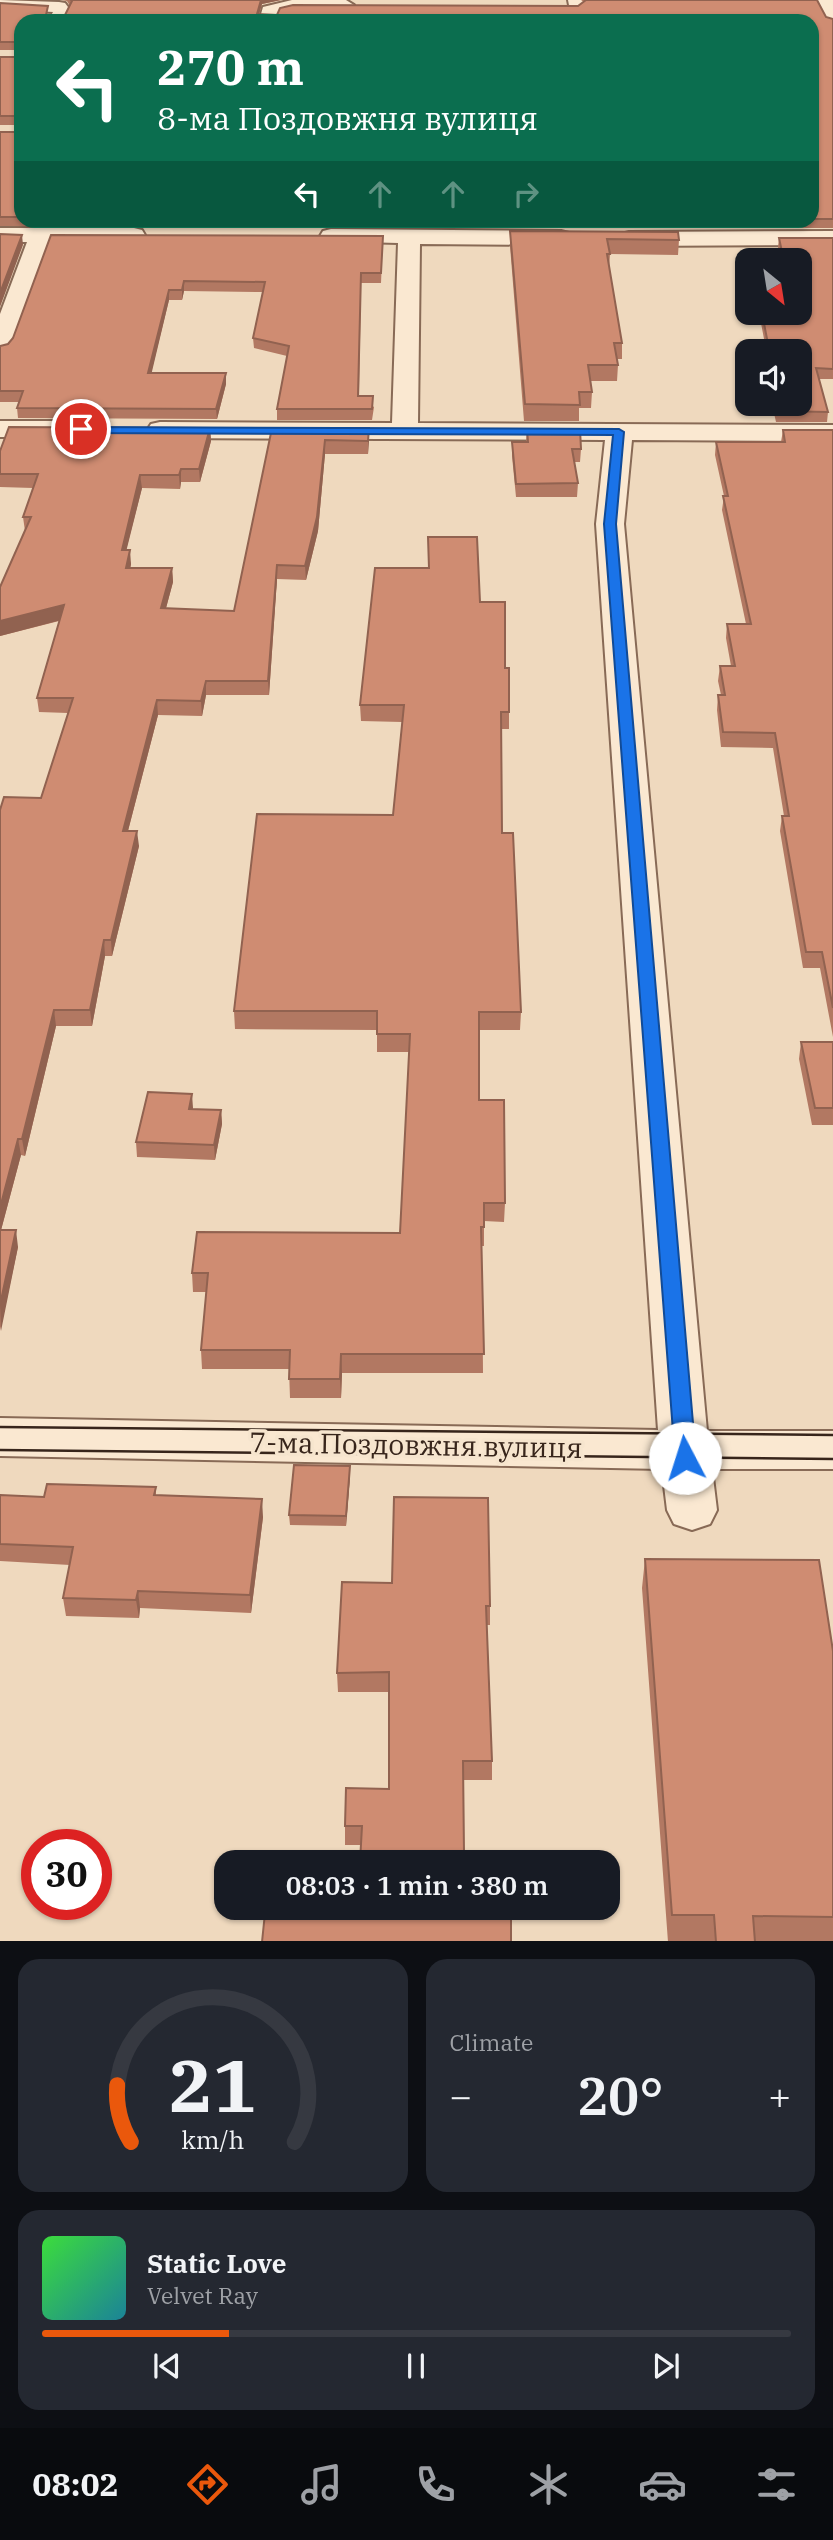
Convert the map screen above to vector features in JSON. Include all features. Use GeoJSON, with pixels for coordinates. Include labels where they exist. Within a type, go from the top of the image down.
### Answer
{"type":"FeatureCollection","features":[{"type":"Feature","properties":{"kind":"street"},"geometry":{"type":"LineString","coordinates":[[824,0],[833,20]]}},
{"type":"Feature","properties":{"kind":"street"},"geometry":{"type":"LineString","coordinates":[[0,4],[59,7],[60,14]]}},
{"type":"Feature","properties":{"kind":"street"},"geometry":{"type":"LineString","coordinates":[[269,14],[269,11],[281,6],[361,5]]}},
{"type":"Feature","properties":{"kind":"street"},"geometry":{"type":"LineString","coordinates":[[615,233],[833,238]]}},
{"type":"Feature","properties":{"kind":"street"},"geometry":{"type":"LineString","coordinates":[[0,234],[150,235]]}},
{"type":"Feature","properties":{"kind":"street"},"geometry":{"type":"LineString","coordinates":[[0,347],[41,235]]}},
{"type":"Feature","properties":{"kind":"street"},"geometry":{"type":"LineString","coordinates":[[313,236],[580,239]]}},
{"type":"Feature","properties":{"kind":"street"},"geometry":{"type":"LineString","coordinates":[[405,430],[409,237]]}},
{"type":"Feature","properties":{"kind":"street"},"geometry":{"type":"LineString","coordinates":[[0,429],[84,429]]}},
{"type":"Feature","properties":{"kind":"street"},"geometry":{"type":"LineString","coordinates":[[139,429],[833,433]]}},
{"type":"Feature","properties":{"kind":"street"},"geometry":{"type":"LineString","coordinates":[[619,432],[610,524],[692,1510]]}},
{"type":"Feature","properties":{"kind":"street","name":"7-ма Поздовжня вулиця"},"geometry":{"type":"LineString","coordinates":[[0,1437],[685,1450],[833,1450]]}},
{"type":"Feature","properties":{"kind":"building"},"geometry":{"type":"Polygon","coordinates":[[[261,0],[257,14],[66,14],[72,1],[261,0]]]}},
{"type":"Feature","properties":{"kind":"building"},"geometry":{"type":"Polygon","coordinates":[[[586,0],[817,0],[826,17],[833,19],[833,219],[819,219],[819,14],[277,14],[280,8],[293,5],[578,6],[586,0]]]}},
{"type":"Feature","properties":{"kind":"building"},"geometry":{"type":"Polygon","coordinates":[[[0,3],[48,6],[46,14],[14,14],[14,42],[0,42],[0,3]]]}},
{"type":"Feature","properties":{"kind":"building"},"geometry":{"type":"Polygon","coordinates":[[[0,57],[14,57],[14,116],[0,116],[0,57]]]}},
{"type":"Feature","properties":{"kind":"building"},"geometry":{"type":"Polygon","coordinates":[[[0,132],[14,132],[14,217],[0,217],[0,132]]]}},
{"type":"Feature","properties":{"kind":"building"},"geometry":{"type":"Polygon","coordinates":[[[510,231],[678,232],[679,240],[607,239],[610,254],[607,254],[622,343],[614,343],[618,365],[588,365],[592,392],[579,392],[580,405],[525,404],[510,231]]]}},
{"type":"Feature","properties":{"kind":"building"},"geometry":{"type":"Polygon","coordinates":[[[0,234],[22,235],[0,293],[0,234]]]}},
{"type":"Feature","properties":{"kind":"building"},"geometry":{"type":"Polygon","coordinates":[[[51,235],[383,236],[381,273],[361,273],[358,396],[373,396],[372,409],[277,409],[289,346],[253,338],[265,282],[184,281],[182,290],[169,290],[148,373],[226,373],[216,409],[17,408],[23,391],[0,391],[0,346],[8,344],[13,338],[51,235]]]}},
{"type":"Feature","properties":{"kind":"building"},"geometry":{"type":"Polygon","coordinates":[[[779,238],[833,238],[833,369],[816,368],[828,412],[812,412],[812,339],[767,339],[765,326],[812,326],[812,248],[781,248],[779,238]]]}},
{"type":"Feature","properties":{"kind":"building"},"geometry":{"type":"Polygon","coordinates":[[[9,427],[210,428],[199,469],[181,469],[179,475],[140,475],[122,550],[130,550],[126,568],[172,568],[161,608],[234,611],[272,428],[369,428],[368,441],[325,440],[317,517],[305,566],[277,565],[268,681],[206,681],[201,701],[157,700],[123,831],[137,831],[111,940],[104,940],[90,1010],[54,1010],[22,1139],[18,1139],[0,1208],[0,810],[4,797],[41,798],[73,698],[37,698],[64,605],[0,621],[0,587],[31,517],[23,517],[38,474],[0,474],[0,451],[9,427]]]}},
{"type":"Feature","properties":{"kind":"building"},"geometry":{"type":"Polygon","coordinates":[[[527,429],[580,429],[581,449],[572,449],[578,483],[516,484],[512,442],[528,442],[527,429]]]}},
{"type":"Feature","properties":{"kind":"building"},"geometry":{"type":"Polygon","coordinates":[[[783,430],[833,430],[833,1008],[822,952],[806,952],[782,816],[789,816],[775,733],[723,732],[718,695],[725,695],[720,666],[735,666],[727,624],[751,624],[723,496],[728,496],[716,442],[785,442],[783,430]]]}},
{"type":"Feature","properties":{"kind":"building"},"geometry":{"type":"Polygon","coordinates":[[[428,537],[477,537],[480,602],[505,602],[505,668],[509,668],[509,712],[501,712],[502,833],[513,833],[521,1012],[479,1012],[479,1100],[504,1100],[505,1203],[484,1203],[484,1227],[481,1227],[484,1354],[341,1354],[340,1379],[289,1379],[290,1350],[201,1350],[208,1273],[192,1273],[197,1232],[400,1233],[410,1034],[377,1034],[377,1011],[234,1011],[257,814],[393,815],[404,705],[360,705],[375,568],[429,568],[428,537]]]}},
{"type":"Feature","properties":{"kind":"building"},"geometry":{"type":"Polygon","coordinates":[[[801,1042],[833,1042],[833,1108],[815,1108],[801,1042]]]}},
{"type":"Feature","properties":{"kind":"building"},"geometry":{"type":"Polygon","coordinates":[[[148,1092],[192,1094],[189,1109],[221,1110],[214,1145],[136,1142],[148,1092]]]}},
{"type":"Feature","properties":{"kind":"building"},"geometry":{"type":"Polygon","coordinates":[[[0,1230],[16,1230],[0,1305],[0,1230]]]}},
{"type":"Feature","properties":{"kind":"building"},"geometry":{"type":"Polygon","coordinates":[[[294,1465],[350,1466],[346,1516],[289,1515],[294,1465]]]}},
{"type":"Feature","properties":{"kind":"building"},"geometry":{"type":"Polygon","coordinates":[[[47,1484],[156,1487],[154,1495],[262,1499],[250,1595],[138,1591],[136,1600],[63,1598],[73,1547],[0,1544],[0,1495],[44,1497],[47,1484]]]}},
{"type":"Feature","properties":{"kind":"building"},"geometry":{"type":"Polygon","coordinates":[[[394,1497],[488,1498],[490,1606],[486,1606],[492,1761],[463,1761],[464,1850],[361,1850],[362,1826],[345,1826],[346,1788],[389,1789],[389,1672],[337,1673],[342,1582],[392,1583],[394,1497]]]}},
{"type":"Feature","properties":{"kind":"building"},"geometry":{"type":"Polygon","coordinates":[[[645,1559],[819,1560],[833,1651],[833,1917],[753,1916],[755,1941],[716,1941],[714,1915],[672,1915],[645,1559]]]}},
{"type":"Feature","properties":{"kind":"building"},"geometry":{"type":"Polygon","coordinates":[[[264,1920],[511,1920],[511,1941],[262,1941],[264,1920]]]}},
{"type":"Feature","properties":{"kind":"tram line"},"geometry":{"type":"LineString","coordinates":[[0,1427],[833,1435]]}},
{"type":"Feature","properties":{"kind":"tram line"},"geometry":{"type":"LineString","coordinates":[[0,1450],[833,1459]]}},
{"type":"Feature","properties":{"kind":"route"},"geometry":{"type":"LineString","coordinates":[[81,429],[619,432],[610,524],[685,1458]]}}]}
